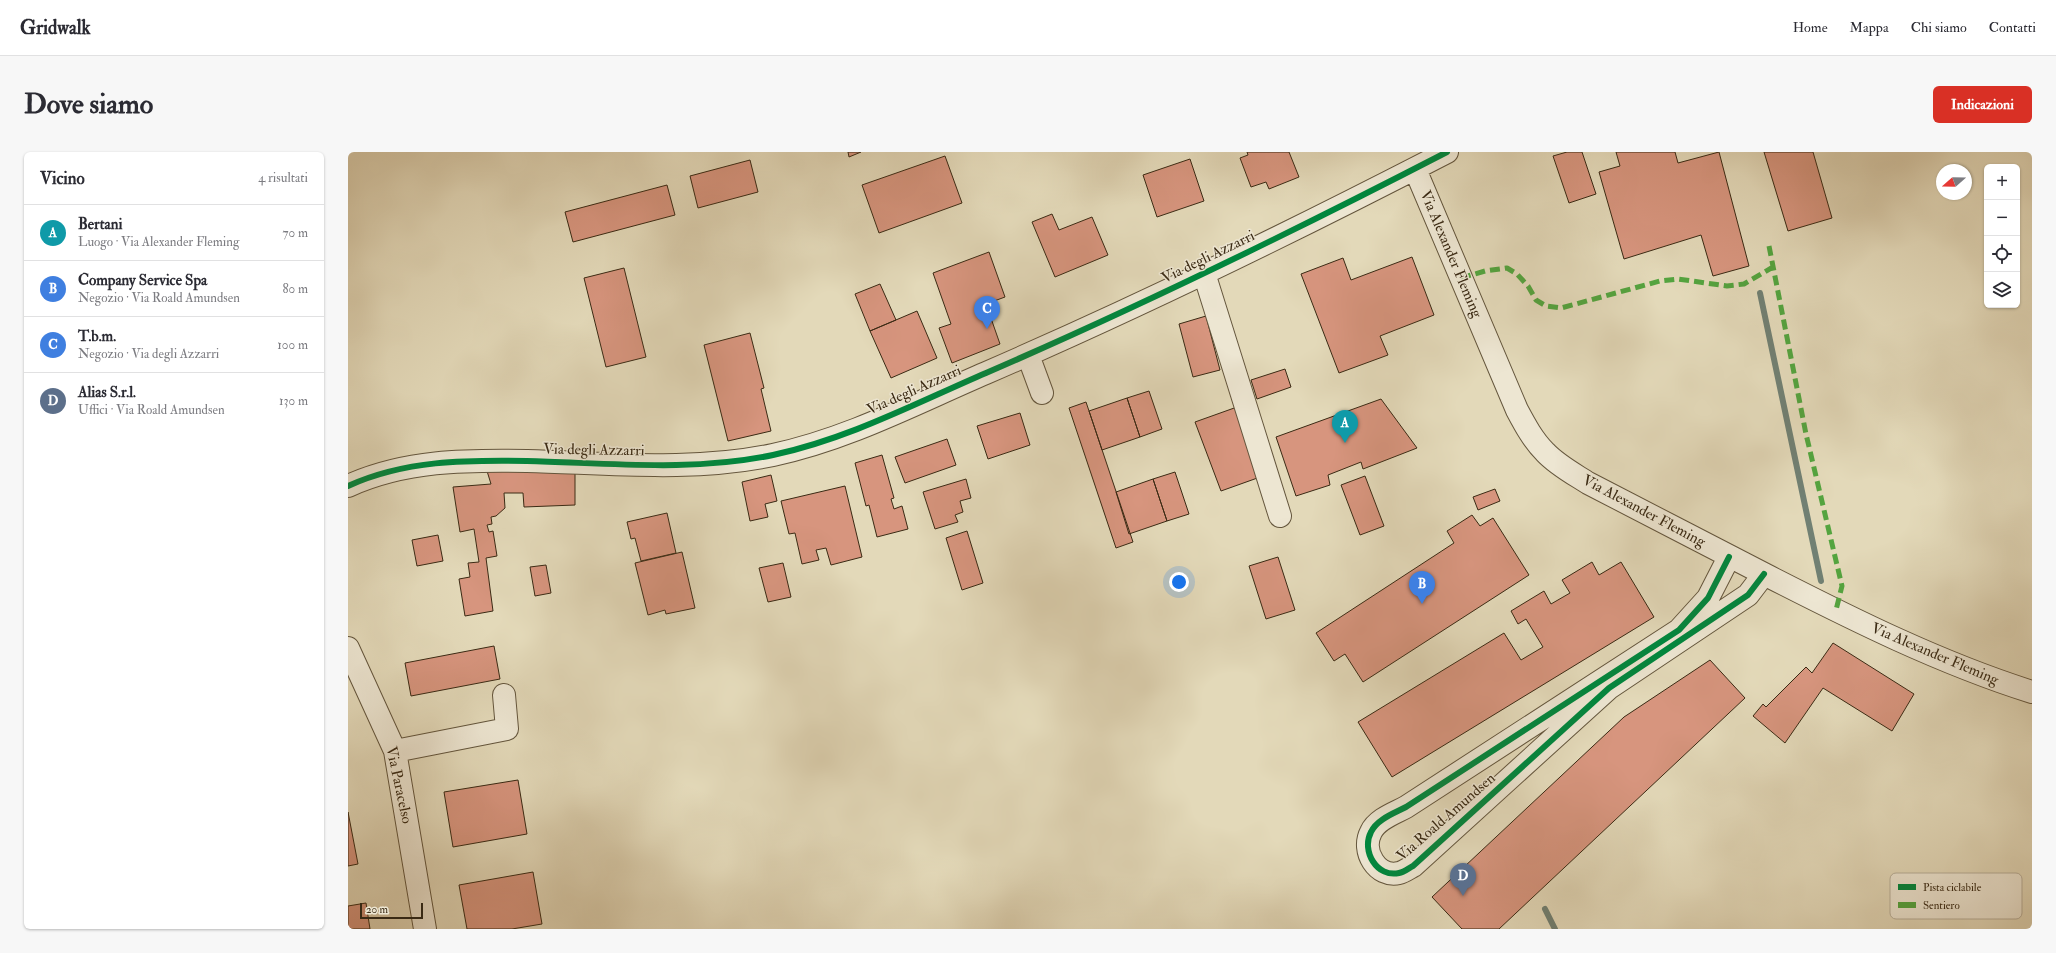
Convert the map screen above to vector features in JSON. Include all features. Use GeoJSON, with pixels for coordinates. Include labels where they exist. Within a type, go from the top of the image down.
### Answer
{"type":"FeatureCollection","features":[{"type":"Feature","properties":{"kind":"street","name":"Via degli Azzarri"},"geometry":{"type":"LineString","coordinates":[[348,486],[373,476],[422,464],[475,460],[662,465],[745,460],[772,455],[837,437],[911,407],[1028,355],[1204,273],[1448,152]]}},
{"type":"Feature","properties":{"kind":"street","name":"Via Alexander Fleming"},"geometry":{"type":"LineString","coordinates":[[1415,169],[1517,410],[1530,433],[1545,453],[1564,468],[1588,483],[1826,606],[1895,638],[2005,683],[2032,692]]}},
{"type":"Feature","properties":{"kind":"street"},"geometry":{"type":"LineString","coordinates":[[1204,273],[1280,516]]}},
{"type":"Feature","properties":{"kind":"street"},"geometry":{"type":"LineString","coordinates":[[1028,355],[1042,393]]}},
{"type":"Feature","properties":{"kind":"street","name":"Via Roald Amundsen"},"geometry":{"type":"LineString","coordinates":[[1729,556],[1708,598],[1679,630],[1406,807],[1378,822],[1370,832],[1368,845],[1369,855],[1374,864],[1381,871],[1392,874],[1401,873],[1413,866],[1609,688],[1748,595],[1764,574]]}},
{"type":"Feature","properties":{"kind":"street","name":"Via Paracelso"},"geometry":{"type":"LineString","coordinates":[[348,648],[395,751],[425,929]]}},
{"type":"Feature","properties":{"kind":"street"},"geometry":{"type":"LineString","coordinates":[[395,751],[507,728],[504,695]]}},
{"type":"Feature","properties":{"kind":"building"},"geometry":{"type":"Polygon","coordinates":[[[848,152],[861,152],[849,157],[848,152]]]}},
{"type":"Feature","properties":{"kind":"building"},"geometry":{"type":"Polygon","coordinates":[[[1247,152],[1289,152],[1299,177],[1269,189],[1266,182],[1251,187],[1240,158],[1248,155],[1247,152]]]}},
{"type":"Feature","properties":{"kind":"building"},"geometry":{"type":"Polygon","coordinates":[[[1567,152],[1582,152],[1596,194],[1569,203],[1553,156],[1567,152]]]}},
{"type":"Feature","properties":{"kind":"building"},"geometry":{"type":"Polygon","coordinates":[[[1616,152],[1675,152],[1678,163],[1719,152],[1749,266],[1713,276],[1701,235],[1624,259],[1599,172],[1620,166],[1616,152]]]}},
{"type":"Feature","properties":{"kind":"building"},"geometry":{"type":"Polygon","coordinates":[[[1764,152],[1813,152],[1832,218],[1788,231],[1764,152]]]}},
{"type":"Feature","properties":{"kind":"building"},"geometry":{"type":"Polygon","coordinates":[[[945,156],[962,203],[879,233],[862,185],[945,156]]]}},
{"type":"Feature","properties":{"kind":"building"},"geometry":{"type":"Polygon","coordinates":[[[1190,159],[1204,201],[1157,217],[1143,175],[1190,159]]]}},
{"type":"Feature","properties":{"kind":"building"},"geometry":{"type":"Polygon","coordinates":[[[750,160],[758,192],[698,208],[690,176],[750,160]]]}},
{"type":"Feature","properties":{"kind":"building"},"geometry":{"type":"Polygon","coordinates":[[[667,185],[675,215],[573,242],[565,212],[667,185]]]}},
{"type":"Feature","properties":{"kind":"building"},"geometry":{"type":"Polygon","coordinates":[[[1052,214],[1059,230],[1092,217],[1108,255],[1055,277],[1032,222],[1052,214]]]}},
{"type":"Feature","properties":{"kind":"building"},"geometry":{"type":"Polygon","coordinates":[[[989,252],[1005,297],[986,304],[1000,344],[952,363],[939,328],[951,324],[933,273],[989,252]]]}},
{"type":"Feature","properties":{"kind":"building"},"geometry":{"type":"Polygon","coordinates":[[[1412,257],[1434,315],[1380,336],[1388,355],[1339,373],[1301,274],[1343,258],[1351,280],[1412,257]]]}},
{"type":"Feature","properties":{"kind":"building"},"geometry":{"type":"Polygon","coordinates":[[[624,268],[646,357],[606,367],[584,278],[624,268]]]}},
{"type":"Feature","properties":{"kind":"building"},"geometry":{"type":"Polygon","coordinates":[[[880,284],[896,320],[870,331],[855,294],[880,284]]]}},
{"type":"Feature","properties":{"kind":"building"},"geometry":{"type":"Polygon","coordinates":[[[917,311],[937,358],[891,378],[870,331],[917,311]]]}},
{"type":"Feature","properties":{"kind":"building"},"geometry":{"type":"Polygon","coordinates":[[[1206,316],[1220,370],[1193,377],[1179,324],[1206,316]]]}},
{"type":"Feature","properties":{"kind":"building"},"geometry":{"type":"Polygon","coordinates":[[[750,333],[764,388],[761,389],[771,431],[728,441],[704,345],[750,333]]]}},
{"type":"Feature","properties":{"kind":"building"},"geometry":{"type":"Polygon","coordinates":[[[1285,369],[1291,387],[1257,399],[1251,380],[1285,369]]]}},
{"type":"Feature","properties":{"kind":"building"},"geometry":{"type":"Polygon","coordinates":[[[1149,391],[1162,429],[1140,437],[1127,398],[1149,391]]]}},
{"type":"Feature","properties":{"kind":"building"},"geometry":{"type":"Polygon","coordinates":[[[1127,398],[1140,437],[1102,450],[1089,411],[1127,398]]]}},
{"type":"Feature","properties":{"kind":"building"},"geometry":{"type":"Polygon","coordinates":[[[1381,399],[1417,448],[1363,469],[1361,462],[1328,475],[1330,485],[1296,496],[1276,437],[1381,399]]]}},
{"type":"Feature","properties":{"kind":"building"},"geometry":{"type":"Polygon","coordinates":[[[1086,402],[1133,542],[1116,548],[1069,408],[1086,402]]]}},
{"type":"Feature","properties":{"kind":"building"},"geometry":{"type":"Polygon","coordinates":[[[1237,407],[1263,476],[1221,491],[1195,422],[1237,407]]]}},
{"type":"Feature","properties":{"kind":"building"},"geometry":{"type":"Polygon","coordinates":[[[1020,413],[1030,445],[988,459],[977,426],[1020,413]]]}},
{"type":"Feature","properties":{"kind":"building"},"geometry":{"type":"Polygon","coordinates":[[[947,439],[956,465],[905,483],[895,457],[947,439]]]}},
{"type":"Feature","properties":{"kind":"building"},"geometry":{"type":"Polygon","coordinates":[[[882,455],[894,498],[891,499],[894,509],[902,506],[908,529],[877,537],[869,505],[866,506],[855,463],[882,455]]]}},
{"type":"Feature","properties":{"kind":"building"},"geometry":{"type":"Polygon","coordinates":[[[487,471],[575,471],[575,505],[524,507],[523,493],[504,493],[505,508],[496,516],[491,517],[492,524],[487,525],[489,532],[493,531],[497,556],[486,558],[493,611],[465,616],[459,579],[470,577],[468,563],[479,562],[474,529],[460,532],[453,487],[491,484],[487,471]]]}},
{"type":"Feature","properties":{"kind":"building"},"geometry":{"type":"Polygon","coordinates":[[[1175,472],[1189,514],[1167,521],[1153,479],[1175,472]]]}},
{"type":"Feature","properties":{"kind":"building"},"geometry":{"type":"Polygon","coordinates":[[[771,475],[777,501],[765,504],[768,517],[750,521],[742,482],[771,475]]]}},
{"type":"Feature","properties":{"kind":"building"},"geometry":{"type":"Polygon","coordinates":[[[1365,476],[1384,526],[1360,535],[1341,485],[1365,476]]]}},
{"type":"Feature","properties":{"kind":"building"},"geometry":{"type":"Polygon","coordinates":[[[966,479],[971,498],[960,501],[963,512],[955,515],[958,522],[935,529],[923,492],[966,479]]]}},
{"type":"Feature","properties":{"kind":"building"},"geometry":{"type":"Polygon","coordinates":[[[1153,479],[1167,521],[1129,534],[1116,492],[1153,479]]]}},
{"type":"Feature","properties":{"kind":"building"},"geometry":{"type":"Polygon","coordinates":[[[845,486],[862,557],[831,565],[826,548],[816,550],[819,560],[802,564],[795,533],[789,534],[781,501],[845,486]]]}},
{"type":"Feature","properties":{"kind":"building"},"geometry":{"type":"Polygon","coordinates":[[[1495,489],[1500,501],[1478,510],[1473,497],[1495,489]]]}},
{"type":"Feature","properties":{"kind":"building"},"geometry":{"type":"Polygon","coordinates":[[[667,513],[676,553],[641,561],[635,538],[631,539],[627,522],[667,513]]]}},
{"type":"Feature","properties":{"kind":"building"},"geometry":{"type":"Polygon","coordinates":[[[1472,515],[1480,526],[1493,518],[1529,575],[1363,682],[1345,654],[1334,661],[1316,633],[1454,543],[1447,531],[1472,515]]]}},
{"type":"Feature","properties":{"kind":"building"},"geometry":{"type":"Polygon","coordinates":[[[967,531],[983,583],[962,590],[946,538],[967,531]]]}},
{"type":"Feature","properties":{"kind":"building"},"geometry":{"type":"Polygon","coordinates":[[[438,535],[443,561],[417,566],[412,540],[438,535]]]}},
{"type":"Feature","properties":{"kind":"building"},"geometry":{"type":"Polygon","coordinates":[[[682,552],[695,608],[666,614],[665,610],[648,615],[635,563],[682,552]]]}},
{"type":"Feature","properties":{"kind":"building"},"geometry":{"type":"Polygon","coordinates":[[[1278,557],[1295,610],[1266,619],[1249,566],[1278,557]]]}},
{"type":"Feature","properties":{"kind":"building"},"geometry":{"type":"Polygon","coordinates":[[[1592,562],[1599,575],[1621,562],[1654,617],[1392,777],[1358,722],[1504,633],[1521,660],[1543,647],[1526,619],[1518,624],[1511,611],[1544,591],[1551,604],[1570,593],[1562,580],[1592,562]]]}},
{"type":"Feature","properties":{"kind":"building"},"geometry":{"type":"Polygon","coordinates":[[[783,563],[791,597],[768,602],[759,568],[783,563]]]}},
{"type":"Feature","properties":{"kind":"building"},"geometry":{"type":"Polygon","coordinates":[[[546,565],[551,593],[535,596],[530,567],[546,565]]]}},
{"type":"Feature","properties":{"kind":"building"},"geometry":{"type":"Polygon","coordinates":[[[1833,643],[1914,694],[1892,731],[1823,688],[1785,743],[1753,716],[1763,704],[1766,707],[1806,667],[1812,673],[1833,643]]]}},
{"type":"Feature","properties":{"kind":"building"},"geometry":{"type":"Polygon","coordinates":[[[494,646],[500,679],[411,696],[405,663],[494,646]]]}},
{"type":"Feature","properties":{"kind":"building"},"geometry":{"type":"Polygon","coordinates":[[[1710,660],[1745,698],[1499,929],[1462,929],[1432,897],[1624,717],[1710,660]]]}},
{"type":"Feature","properties":{"kind":"building"},"geometry":{"type":"Polygon","coordinates":[[[518,780],[527,834],[453,847],[444,792],[518,780]]]}},
{"type":"Feature","properties":{"kind":"building"},"geometry":{"type":"Polygon","coordinates":[[[348,812],[358,864],[348,866],[348,812]]]}},
{"type":"Feature","properties":{"kind":"building"},"geometry":{"type":"Polygon","coordinates":[[[533,872],[542,924],[512,929],[467,929],[459,885],[533,872]]]}},
{"type":"Feature","properties":{"kind":"building"},"geometry":{"type":"Polygon","coordinates":[[[366,903],[370,929],[348,929],[348,906],[366,903]]]}},
{"type":"Feature","properties":{"kind":"waterway"},"geometry":{"type":"LineString","coordinates":[[1760,293],[1821,581]]}},
{"type":"Feature","properties":{"kind":"waterway"},"geometry":{"type":"LineString","coordinates":[[1545,909],[1555,929]]}},
{"type":"Feature","properties":{"kind":"marked path"},"geometry":{"type":"LineString","coordinates":[[1769,246],[1806,434],[1842,586],[1836,610]]}},
{"type":"Feature","properties":{"kind":"marked path"},"geometry":{"type":"LineString","coordinates":[[1461,278],[1485,271],[1507,268],[1517,274],[1528,286],[1536,300],[1546,306],[1561,308],[1660,281],[1678,279],[1727,286],[1744,284],[1773,267]]}},
{"type":"Feature","properties":{"kind":"cycle path"},"geometry":{"type":"LineString","coordinates":[[348,486],[370,477],[391,471],[436,463],[527,461],[681,465],[743,460],[773,455],[828,440],[881,419],[1103,321],[1333,210],[1447,152]]}},
{"type":"Feature","properties":{"kind":"cycle path"},"geometry":{"type":"LineString","coordinates":[[1729,557],[1708,598],[1679,630],[1406,807],[1377,823],[1368,839],[1368,847],[1373,862],[1384,871],[1391,873],[1399,873],[1413,866],[1609,688],[1748,595],[1764,574]]}},
{"type":"Feature","properties":{"kind":"place","name":"T.b.m."},"geometry":{"type":"Point","coordinates":[987,329]}},
{"type":"Feature","properties":{"kind":"place","name":"Bertani"},"geometry":{"type":"Point","coordinates":[1345,443]}},
{"type":"Feature","properties":{"kind":"place","name":"Company Service Spa"},"geometry":{"type":"Point","coordinates":[1422,604]}},
{"type":"Feature","properties":{"kind":"place","name":"Alias S.r.l."},"geometry":{"type":"Point","coordinates":[1463,896]}}]}
